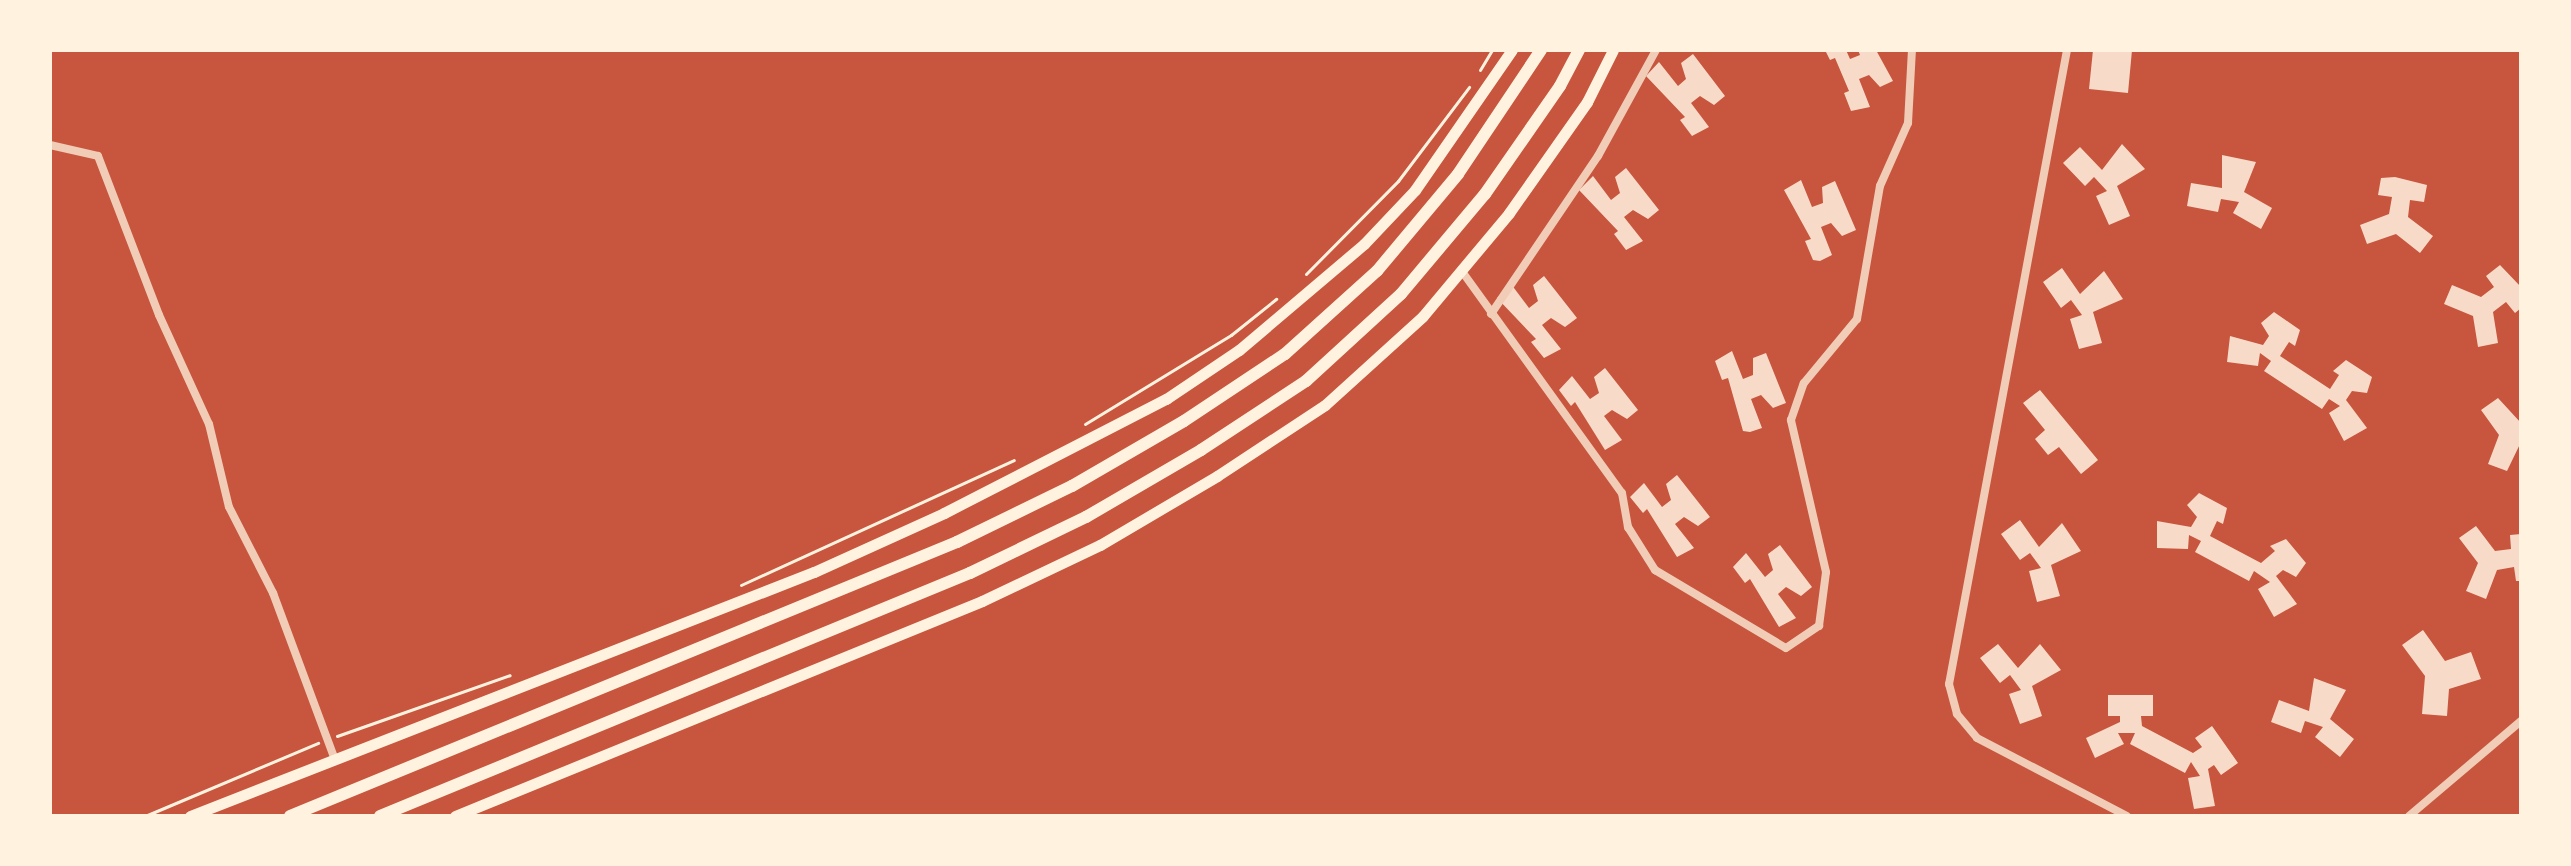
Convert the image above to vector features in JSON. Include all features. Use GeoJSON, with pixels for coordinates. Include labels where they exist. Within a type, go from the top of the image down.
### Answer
{"type":"FeatureCollection","features":[{"type":"Feature","properties":{"kind":"main road"},"geometry":{"type":"LineString","coordinates":[[190,816],[334,757],[506,696],[814,572],[972,499],[1166,399],[1239,350],[1364,244],[1415,190],[1512,50]]}},
{"type":"Feature","properties":{"kind":"main road"},"geometry":{"type":"LineString","coordinates":[[290,816],[957,542],[1072,486],[1184,421],[1285,354],[1377,271],[1458,174],[1541,50]]}},
{"type":"Feature","properties":{"kind":"main road"},"geometry":{"type":"LineString","coordinates":[[380,816],[970,573],[1086,517],[1201,450],[1306,381],[1401,294],[1485,194],[1560,86],[1579,50]]}},
{"type":"Feature","properties":{"kind":"main road"},"geometry":{"type":"LineString","coordinates":[[455,816],[982,601],[1100,545],[1325,405],[1423,316],[1509,213],[1587,102],[1613,50]]}},
{"type":"Feature","properties":{"kind":"street"},"geometry":{"type":"LineString","coordinates":[[1491,314],[1591,168],[1656,50]]}},
{"type":"Feature","properties":{"kind":"street"},"geometry":{"type":"LineString","coordinates":[[1461,270],[1622,493],[1628,527],[1655,570],[1786,648],[1819,626],[1826,572],[1791,420],[1804,383],[1857,319],[1880,186],[1908,123],[1912,50]]}},
{"type":"Feature","properties":{"kind":"street"},"geometry":{"type":"LineString","coordinates":[[2067,50],[1949,684],[1957,714],[1977,738],[2127,816]]}},
{"type":"Feature","properties":{"kind":"street"},"geometry":{"type":"LineString","coordinates":[[50,145],[98,156],[159,315],[205,412],[229,507],[273,593],[334,757]]}},
{"type":"Feature","properties":{"kind":"street"},"geometry":{"type":"LineString","coordinates":[[2409,816],[2521,721]]}},
{"type":"Feature","properties":{"kind":"path"},"geometry":{"type":"LineString","coordinates":[[1478,73],[1492,50]]}},
{"type":"Feature","properties":{"kind":"path"},"geometry":{"type":"LineString","coordinates":[[1303,276],[1398,181],[1470,85]]}},
{"type":"Feature","properties":{"kind":"path"},"geometry":{"type":"LineString","coordinates":[[1080,427],[1231,335],[1280,296]]}},
{"type":"Feature","properties":{"kind":"path"},"geometry":{"type":"LineString","coordinates":[[729,590],[1027,454]]}},
{"type":"Feature","properties":{"kind":"path"},"geometry":{"type":"LineString","coordinates":[[145,816],[328,740],[523,671]]}},
{"type":"Feature","properties":{"kind":"building"},"geometry":{"type":"Polygon","coordinates":[[[1825,50],[1846,50],[1850,59],[1860,55],[1858,50],[1876,50],[1893,81],[1880,87],[1869,75],[1859,79],[1870,107],[1851,111],[1844,93],[1849,91],[1835,58],[1830,60],[1825,50]]]}},
{"type":"Feature","properties":{"kind":"building"},"geometry":{"type":"Polygon","coordinates":[[[2093,50],[2132,50],[2128,93],[2089,89],[2093,50]]]}},
{"type":"Feature","properties":{"kind":"building"},"geometry":{"type":"Polygon","coordinates":[[[1693,54],[1725,96],[1714,105],[1700,96],[1691,103],[1709,127],[1692,136],[1680,120],[1685,117],[1646,76],[1659,62],[1678,86],[1686,79],[1681,63],[1693,54]]]}},
{"type":"Feature","properties":{"kind":"building"},"geometry":{"type":"Polygon","coordinates":[[[2122,144],[2145,169],[2117,186],[2130,216],[2109,225],[2096,196],[2107,191],[2094,177],[2085,186],[2063,163],[2080,147],[2102,170],[2122,144]]]}},
{"type":"Feature","properties":{"kind":"building"},"geometry":{"type":"Polygon","coordinates":[[[2222,155],[2256,162],[2244,192],[2272,208],[2261,229],[2233,213],[2239,202],[2221,199],[2218,212],[2187,206],[2191,183],[2222,188],[2222,155]]]}},
{"type":"Feature","properties":{"kind":"building"},"geometry":{"type":"Polygon","coordinates":[[[1626,168],[1659,210],[1648,219],[1633,210],[1624,217],[1643,241],[1626,250],[1614,234],[1618,231],[1579,190],[1593,176],[1611,200],[1620,193],[1615,177],[1626,168]]]}},
{"type":"Feature","properties":{"kind":"building"},"geometry":{"type":"Polygon","coordinates":[[[2395,177],[2427,185],[2424,202],[2410,200],[2408,217],[2433,236],[2420,253],[2396,234],[2367,244],[2360,225],[2389,214],[2392,197],[2378,195],[2381,178],[2395,177]]]}},
{"type":"Feature","properties":{"kind":"building"},"geometry":{"type":"Polygon","coordinates":[[[1801,180],[1812,207],[1823,203],[1822,187],[1835,181],[1856,230],[1842,236],[1831,223],[1821,227],[1832,255],[1820,261],[1813,260],[1805,241],[1811,239],[1784,190],[1801,180]]]}},
{"type":"Feature","properties":{"kind":"building"},"geometry":{"type":"Polygon","coordinates":[[[2500,265],[2521,287],[2521,308],[2515,313],[2506,302],[2493,312],[2498,343],[2478,347],[2473,316],[2444,304],[2452,285],[2481,297],[2494,287],[2486,276],[2500,265]]]}},
{"type":"Feature","properties":{"kind":"building"},"geometry":{"type":"Polygon","coordinates":[[[2062,268],[2080,294],[2104,271],[2123,299],[2093,312],[2102,343],[2079,349],[2070,319],[2082,315],[2071,300],[2061,308],[2043,282],[2062,268]]]}},
{"type":"Feature","properties":{"kind":"building"},"geometry":{"type":"Polygon","coordinates":[[[1544,276],[1577,318],[1565,327],[1551,318],[1542,325],[1561,349],[1544,358],[1531,342],[1536,339],[1497,298],[1511,284],[1529,308],[1538,301],[1533,285],[1544,276]]]}},
{"type":"Feature","properties":{"kind":"building"},"geometry":{"type":"Polygon","coordinates":[[[2274,312],[2300,330],[2295,346],[2289,342],[2280,356],[2330,389],[2339,375],[2333,371],[2346,360],[2372,377],[2367,393],[2352,391],[2346,400],[2367,428],[2344,441],[2329,413],[2340,406],[2329,399],[2322,409],[2264,371],[2271,361],[2260,353],[2258,366],[2227,362],[2230,336],[2263,345],[2269,336],[2261,323],[2274,312]]]}},
{"type":"Feature","properties":{"kind":"building"},"geometry":{"type":"Polygon","coordinates":[[[1732,351],[1743,379],[1753,375],[1753,358],[1766,353],[1786,403],[1773,408],[1761,395],[1751,399],[1762,428],[1750,432],[1743,431],[1728,378],[1722,380],[1715,361],[1732,351]]]}},
{"type":"Feature","properties":{"kind":"building"},"geometry":{"type":"Polygon","coordinates":[[[1605,368],[1638,410],[1627,419],[1612,410],[1604,416],[1622,440],[1605,450],[1575,402],[1571,406],[1559,390],[1572,376],[1590,399],[1599,393],[1594,377],[1605,368]]]}},
{"type":"Feature","properties":{"kind":"building"},"geometry":{"type":"Polygon","coordinates":[[[2040,390],[2098,460],[2081,474],[2059,447],[2048,455],[2035,439],[2045,430],[2023,403],[2040,390]]]}},
{"type":"Feature","properties":{"kind":"building"},"geometry":{"type":"Polygon","coordinates":[[[2498,398],[2521,423],[2521,442],[2507,471],[2488,464],[2499,435],[2481,410],[2498,398]]]}},
{"type":"Feature","properties":{"kind":"building"},"geometry":{"type":"Polygon","coordinates":[[[1677,475],[1710,517],[1698,526],[1684,517],[1675,524],[1694,548],[1677,557],[1647,509],[1643,513],[1630,497],[1644,483],[1662,507],[1671,500],[1666,484],[1677,475]]]}},
{"type":"Feature","properties":{"kind":"building"},"geometry":{"type":"Polygon","coordinates":[[[2199,493],[2227,508],[2223,524],[2217,521],[2210,536],[2261,563],[2275,551],[2270,546],[2286,539],[2306,563],[2296,577],[2283,570],[2276,576],[2297,604],[2274,617],[2258,589],[2270,582],[2254,571],[2249,581],[2195,552],[2201,541],[2189,535],[2188,549],[2157,548],[2157,521],[2191,527],[2197,517],[2187,505],[2199,493]]]}},
{"type":"Feature","properties":{"kind":"building"},"geometry":{"type":"Polygon","coordinates":[[[2020,520],[2039,547],[2062,523],[2081,551],[2051,565],[2060,596],[2037,602],[2029,571],[2041,568],[2030,553],[2020,560],[2001,534],[2020,520]]]}},
{"type":"Feature","properties":{"kind":"building"},"geometry":{"type":"Polygon","coordinates":[[[2476,526],[2495,551],[2511,549],[2510,535],[2521,534],[2521,581],[2516,581],[2514,567],[2497,570],[2486,599],[2466,591],[2478,563],[2459,538],[2476,526]]]}},
{"type":"Feature","properties":{"kind":"building"},"geometry":{"type":"Polygon","coordinates":[[[1780,545],[1812,587],[1801,596],[1786,587],[1778,594],[1796,618],[1779,627],[1750,579],[1745,583],[1733,567],[1746,553],[1765,577],[1773,570],[1768,554],[1780,545]]]}},
{"type":"Feature","properties":{"kind":"building"},"geometry":{"type":"Polygon","coordinates":[[[2423,630],[2445,661],[2471,652],[2481,679],[2449,689],[2447,716],[2422,714],[2425,676],[2402,645],[2423,630]]]}},
{"type":"Feature","properties":{"kind":"building"},"geometry":{"type":"Polygon","coordinates":[[[1998,644],[2018,668],[2040,644],[2061,670],[2032,686],[2042,716],[2020,724],[2009,694],[2021,690],[2010,675],[2000,683],[1980,658],[1998,644]]]}},
{"type":"Feature","properties":{"kind":"building"},"geometry":{"type":"Polygon","coordinates":[[[2314,678],[2346,690],[2330,719],[2354,739],[2340,757],[2315,737],[2323,727],[2305,721],[2301,733],[2271,722],[2279,700],[2309,711],[2314,678]]]}},
{"type":"Feature","properties":{"kind":"building"},"geometry":{"type":"Polygon","coordinates":[[[2108,695],[2153,695],[2153,716],[2141,716],[2142,726],[2193,753],[2202,747],[2195,738],[2212,726],[2238,763],[2221,775],[2214,765],[2208,769],[2215,806],[2194,809],[2188,778],[2200,776],[2191,762],[2185,773],[2130,744],[2135,733],[2118,733],[2124,744],[2095,758],[2086,738],[2120,722],[2120,716],[2108,716],[2108,695]]]}}]}
